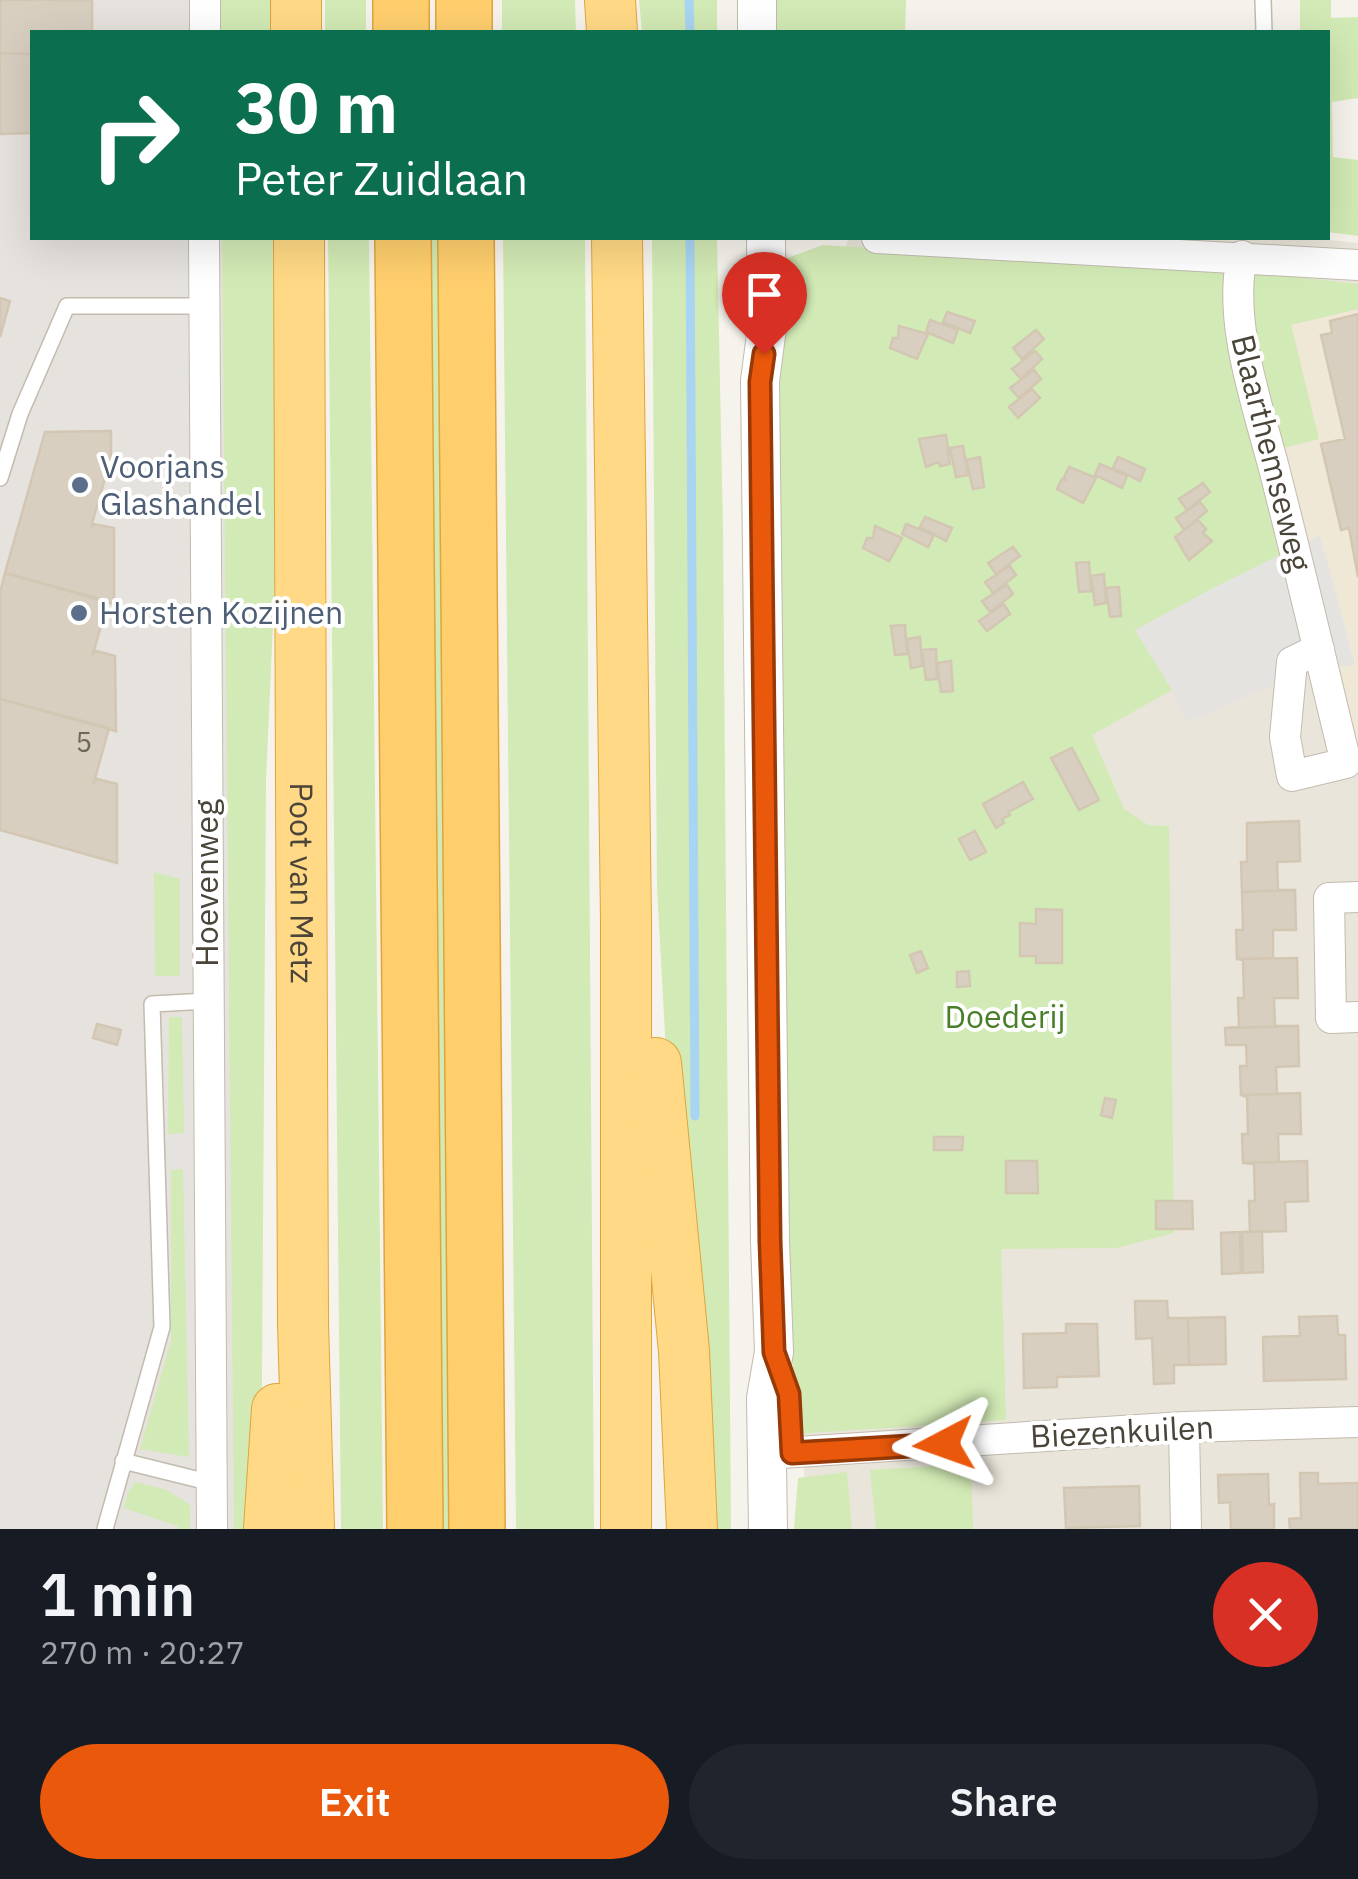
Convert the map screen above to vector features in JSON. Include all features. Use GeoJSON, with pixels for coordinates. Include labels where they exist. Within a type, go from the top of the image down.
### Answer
{"type":"FeatureCollection","features":[{"type":"Feature","properties":{"kind":"highway"},"geometry":{"type":"LineString","coordinates":[[296,0],[296,30]]}},
{"type":"Feature","properties":{"kind":"highway"},"geometry":{"type":"LineString","coordinates":[[400,0],[401,30]]}},
{"type":"Feature","properties":{"kind":"highway"},"geometry":{"type":"LineString","coordinates":[[464,0],[464,30]]}},
{"type":"Feature","properties":{"kind":"highway"},"geometry":{"type":"LineString","coordinates":[[610,0],[612,30]]}},
{"type":"Feature","properties":{"kind":"highway","name":"Poot van Metz"},"geometry":{"type":"LineString","coordinates":[[298,240],[303,1323],[309,1529]]}},
{"type":"Feature","properties":{"kind":"highway"},"geometry":{"type":"LineString","coordinates":[[403,240],[415,1529]]}},
{"type":"Feature","properties":{"kind":"highway"},"geometry":{"type":"LineString","coordinates":[[466,240],[478,1529]]}},
{"type":"Feature","properties":{"kind":"highway"},"geometry":{"type":"LineString","coordinates":[[617,240],[626,921],[626,1529]]}},
{"type":"Feature","properties":{"kind":"highway"},"geometry":{"type":"LineString","coordinates":[[626,921],[655,1052],[684,1351],[692,1529]]}},
{"type":"Feature","properties":{"kind":"highway"},"geometry":{"type":"LineString","coordinates":[[269,1529],[277,1408],[303,1323]]}},
{"type":"Feature","properties":{"kind":"street"},"geometry":{"type":"LineString","coordinates":[[205,0],[205,30]]}},
{"type":"Feature","properties":{"kind":"street"},"geometry":{"type":"LineString","coordinates":[[758,0],[758,30]]}},
{"type":"Feature","properties":{"kind":"street","name":"Hoevenweg"},"geometry":{"type":"LineString","coordinates":[[204,240],[212,1529]]}},
{"type":"Feature","properties":{"kind":"street"},"geometry":{"type":"LineString","coordinates":[[744,240],[745,324],[760,382]]}},
{"type":"Feature","properties":{"kind":"street"},"geometry":{"type":"LineString","coordinates":[[766,240],[767,327],[760,382],[770,1241],[774,1352],[789,1394],[768,1529]]}},
{"type":"Feature","properties":{"kind":"street"},"geometry":{"type":"LineString","coordinates":[[959,240],[1245,247],[1358,264]]}},
{"type":"Feature","properties":{"kind":"street","name":"Blaarthemseweg"},"geometry":{"type":"LineString","coordinates":[[1245,247],[1236,303],[1319,648]]}},
{"type":"Feature","properties":{"kind":"street"},"geometry":{"type":"LineString","coordinates":[[1358,897],[1329,898],[1331,1018],[1358,1017]]}},
{"type":"Feature","properties":{"kind":"street","name":"Biezenkuilen"},"geometry":{"type":"LineString","coordinates":[[779,1453],[1184,1427],[1358,1422]]}},
{"type":"Feature","properties":{"kind":"street"},"geometry":{"type":"LineString","coordinates":[[1184,1427],[1186,1529]]}},
{"type":"Feature","properties":{"kind":"street"},"geometry":{"type":"LineString","coordinates":[[779,1453],[789,1529]]}},
{"type":"Feature","properties":{"kind":"lane"},"geometry":{"type":"LineString","coordinates":[[1264,0],[1264,30]]}},
{"type":"Feature","properties":{"kind":"lane"},"geometry":{"type":"LineString","coordinates":[[0,478],[20,414],[67,306],[203,306]]}},
{"type":"Feature","properties":{"kind":"lane"},"geometry":{"type":"LineString","coordinates":[[105,1529],[162,1326],[152,1004],[208,1001]]}},
{"type":"Feature","properties":{"kind":"lane"},"geometry":{"type":"LineString","coordinates":[[123,1462],[212,1483]]}},
{"type":"Feature","properties":{"kind":"shaded area"},"geometry":{"type":"Polygon","coordinates":[[[0,0],[230,0],[231,30],[30,30],[30,240],[233,240],[247,1529],[0,1529],[0,0]]]}},
{"type":"Feature","properties":{"kind":"shaded area"},"geometry":{"type":"Polygon","coordinates":[[[848,240],[1358,243],[1358,1529],[804,1529],[808,340],[848,240]]]}},
{"type":"Feature","properties":{"kind":"shaded area"},"geometry":{"type":"Polygon","coordinates":[[[1358,309],[1358,751],[1283,448],[1319,439],[1291,324],[1358,309]]]}},
{"type":"Feature","properties":{"kind":"shaded area"},"geometry":{"type":"Polygon","coordinates":[[[1320,535],[1355,665],[1311,669],[1187,722],[1135,630],[1320,535]]]}},
{"type":"Feature","properties":{"kind":"green space"},"geometry":{"type":"Polygon","coordinates":[[[220,0],[278,0],[278,30],[220,30],[220,0]]]}},
{"type":"Feature","properties":{"kind":"green space"},"geometry":{"type":"Polygon","coordinates":[[[325,0],[366,0],[366,30],[325,30],[325,0]]]}},
{"type":"Feature","properties":{"kind":"green space"},"geometry":{"type":"Polygon","coordinates":[[[502,0],[575,0],[576,30],[502,30],[502,0]]]}},
{"type":"Feature","properties":{"kind":"green space"},"geometry":{"type":"Polygon","coordinates":[[[639,0],[717,0],[717,30],[642,30],[639,0]]]}},
{"type":"Feature","properties":{"kind":"green space"},"geometry":{"type":"Polygon","coordinates":[[[773,0],[906,0],[905,30],[773,30],[773,0]]]}},
{"type":"Feature","properties":{"kind":"green space"},"geometry":{"type":"Polygon","coordinates":[[[1300,0],[1331,0],[1331,18],[1358,17],[1358,98],[1332,102],[1333,157],[1358,160],[1358,236],[1330,232],[1330,30],[1300,30],[1300,0]]]}},
{"type":"Feature","properties":{"kind":"green space"},"geometry":{"type":"Polygon","coordinates":[[[222,240],[280,240],[278,514],[266,780],[261,1529],[234,1529],[222,240]]]}},
{"type":"Feature","properties":{"kind":"green space"},"geometry":{"type":"Polygon","coordinates":[[[328,240],[369,240],[383,1529],[341,1529],[328,240]]]}},
{"type":"Feature","properties":{"kind":"green space"},"geometry":{"type":"Polygon","coordinates":[[[425,240],[449,240],[456,1529],[432,1529],[425,240]]]}},
{"type":"Feature","properties":{"kind":"green space"},"geometry":{"type":"Polygon","coordinates":[[[503,240],[585,240],[594,1529],[516,1529],[503,240]]]}},
{"type":"Feature","properties":{"kind":"green space"},"geometry":{"type":"Polygon","coordinates":[[[652,240],[717,240],[731,1529],[700,1529],[670,1126],[657,887],[652,240]]]}},
{"type":"Feature","properties":{"kind":"green space","name":"Doederij"},"geometry":{"type":"Polygon","coordinates":[[[823,245],[1226,271],[1225,321],[1279,556],[1136,630],[1172,690],[1092,735],[1124,809],[1148,825],[1169,826],[1174,1233],[1116,1248],[1001,1249],[1006,1420],[796,1434],[784,1168],[776,262],[823,245]]]}},
{"type":"Feature","properties":{"kind":"green space"},"geometry":{"type":"Polygon","coordinates":[[[1252,272],[1358,284],[1358,309],[1291,325],[1319,439],[1283,448],[1244,285],[1252,272]]]}},
{"type":"Feature","properties":{"kind":"green space"},"geometry":{"type":"Polygon","coordinates":[[[154,872],[180,879],[180,976],[155,976],[154,872]]]}},
{"type":"Feature","properties":{"kind":"green space"},"geometry":{"type":"Polygon","coordinates":[[[169,1017],[182,1017],[184,1133],[168,1134],[169,1017]]]}},
{"type":"Feature","properties":{"kind":"green space"},"geometry":{"type":"Polygon","coordinates":[[[183,1169],[189,1457],[140,1449],[171,1341],[171,1170],[183,1169]]]}},
{"type":"Feature","properties":{"kind":"green space"},"geometry":{"type":"Polygon","coordinates":[[[971,1464],[973,1529],[876,1529],[870,1470],[971,1464]]]}},
{"type":"Feature","properties":{"kind":"green space"},"geometry":{"type":"Polygon","coordinates":[[[847,1472],[852,1529],[794,1529],[798,1478],[847,1472]]]}},
{"type":"Feature","properties":{"kind":"green space"},"geometry":{"type":"Polygon","coordinates":[[[135,1482],[167,1490],[190,1505],[190,1529],[178,1529],[124,1508],[135,1482]]]}},
{"type":"Feature","properties":{"kind":"building"},"geometry":{"type":"Polygon","coordinates":[[[0,0],[92,0],[92,30],[30,30],[30,54],[0,53],[0,0]]]}},
{"type":"Feature","properties":{"kind":"building"},"geometry":{"type":"Polygon","coordinates":[[[0,53],[30,54],[30,133],[0,134],[0,53]]]}},
{"type":"Feature","properties":{"kind":"building"},"geometry":{"type":"Polygon","coordinates":[[[0,298],[10,301],[0,337],[0,298]]]}},
{"type":"Feature","properties":{"kind":"building"},"geometry":{"type":"Polygon","coordinates":[[[947,312],[975,321],[970,333],[943,322],[947,312]]]}},
{"type":"Feature","properties":{"kind":"building"},"geometry":{"type":"Polygon","coordinates":[[[1358,314],[1358,577],[1349,528],[1341,530],[1321,444],[1345,439],[1321,335],[1332,333],[1330,321],[1358,314]]]}},
{"type":"Feature","properties":{"kind":"building"},"geometry":{"type":"Polygon","coordinates":[[[930,320],[958,330],[953,343],[926,332],[930,320]]]}},
{"type":"Feature","properties":{"kind":"building"},"geometry":{"type":"Polygon","coordinates":[[[899,326],[928,334],[917,359],[890,348],[893,338],[898,338],[899,326]]]}},
{"type":"Feature","properties":{"kind":"building"},"geometry":{"type":"Polygon","coordinates":[[[1036,330],[1044,339],[1022,359],[1013,348],[1036,330]]]}},
{"type":"Feature","properties":{"kind":"building"},"geometry":{"type":"Polygon","coordinates":[[[1035,351],[1042,359],[1021,379],[1012,369],[1035,351]]]}},
{"type":"Feature","properties":{"kind":"building"},"geometry":{"type":"Polygon","coordinates":[[[1034,370],[1041,379],[1019,398],[1010,388],[1034,370]]]}},
{"type":"Feature","properties":{"kind":"building"},"geometry":{"type":"Polygon","coordinates":[[[1032,389],[1040,398],[1018,418],[1009,407],[1032,389]]]}},
{"type":"Feature","properties":{"kind":"building"},"geometry":{"type":"Polygon","coordinates":[[[111,431],[111,477],[106,475],[91,527],[94,524],[114,528],[114,604],[5,573],[45,432],[111,431]]]}},
{"type":"Feature","properties":{"kind":"building"},"geometry":{"type":"Polygon","coordinates":[[[946,435],[950,464],[940,466],[938,462],[926,467],[919,439],[946,435]]]}},
{"type":"Feature","properties":{"kind":"building"},"geometry":{"type":"Polygon","coordinates":[[[963,446],[968,475],[956,477],[950,448],[963,446]]]}},
{"type":"Feature","properties":{"kind":"building"},"geometry":{"type":"Polygon","coordinates":[[[980,457],[984,487],[973,489],[966,460],[980,457]]]}},
{"type":"Feature","properties":{"kind":"building"},"geometry":{"type":"Polygon","coordinates":[[[1118,457],[1145,469],[1140,481],[1113,468],[1118,457]]]}},
{"type":"Feature","properties":{"kind":"building"},"geometry":{"type":"Polygon","coordinates":[[[1100,464],[1127,476],[1122,488],[1095,475],[1100,464]]]}},
{"type":"Feature","properties":{"kind":"building"},"geometry":{"type":"Polygon","coordinates":[[[1069,467],[1096,478],[1083,503],[1057,489],[1062,479],[1066,480],[1069,467]]]}},
{"type":"Feature","properties":{"kind":"building"},"geometry":{"type":"Polygon","coordinates":[[[1203,483],[1210,492],[1187,510],[1179,499],[1203,483]]]}},
{"type":"Feature","properties":{"kind":"building"},"geometry":{"type":"Polygon","coordinates":[[[1200,502],[1207,511],[1184,530],[1176,518],[1200,502]]]}},
{"type":"Feature","properties":{"kind":"building"},"geometry":{"type":"Polygon","coordinates":[[[925,517],[952,528],[946,541],[920,527],[925,517]]]}},
{"type":"Feature","properties":{"kind":"building"},"geometry":{"type":"Polygon","coordinates":[[[1196,521],[1212,541],[1189,560],[1175,537],[1196,521]]]}},
{"type":"Feature","properties":{"kind":"building"},"geometry":{"type":"Polygon","coordinates":[[[906,524],[934,535],[928,547],[902,534],[906,524]]]}},
{"type":"Feature","properties":{"kind":"building"},"geometry":{"type":"Polygon","coordinates":[[[875,526],[902,538],[889,561],[863,548],[867,538],[873,538],[875,526]]]}},
{"type":"Feature","properties":{"kind":"building"},"geometry":{"type":"Polygon","coordinates":[[[1013,547],[1020,556],[996,574],[988,563],[1013,547]]]}},
{"type":"Feature","properties":{"kind":"building"},"geometry":{"type":"Polygon","coordinates":[[[1089,562],[1091,591],[1079,592],[1076,563],[1089,562]]]}},
{"type":"Feature","properties":{"kind":"building"},"geometry":{"type":"Polygon","coordinates":[[[1010,566],[1016,575],[993,593],[985,582],[1010,566]]]}},
{"type":"Feature","properties":{"kind":"building"},"geometry":{"type":"Polygon","coordinates":[[[5,573],[108,601],[93,654],[96,651],[115,656],[116,731],[0,699],[0,593],[5,573]]]}},
{"type":"Feature","properties":{"kind":"building"},"geometry":{"type":"Polygon","coordinates":[[[1104,574],[1106,603],[1095,605],[1091,576],[1104,574]]]}},
{"type":"Feature","properties":{"kind":"building"},"geometry":{"type":"Polygon","coordinates":[[[1007,585],[1013,594],[990,612],[982,601],[1007,585]]]}},
{"type":"Feature","properties":{"kind":"building"},"geometry":{"type":"Polygon","coordinates":[[[1119,587],[1121,616],[1110,617],[1106,588],[1119,587]]]}},
{"type":"Feature","properties":{"kind":"building"},"geometry":{"type":"Polygon","coordinates":[[[1004,604],[1010,614],[987,631],[979,621],[1004,604]]]}},
{"type":"Feature","properties":{"kind":"building"},"geometry":{"type":"Polygon","coordinates":[[[905,625],[907,654],[895,655],[891,626],[905,625]]]}},
{"type":"Feature","properties":{"kind":"building"},"geometry":{"type":"Polygon","coordinates":[[[920,637],[922,666],[911,668],[907,639],[920,637]]]}},
{"type":"Feature","properties":{"kind":"building"},"geometry":{"type":"Polygon","coordinates":[[[936,649],[937,679],[926,680],[922,650],[936,649]]]}},
{"type":"Feature","properties":{"kind":"building"},"geometry":{"type":"Polygon","coordinates":[[[951,661],[953,691],[941,692],[937,663],[951,661]]]}},
{"type":"Feature","properties":{"kind":"building"},"geometry":{"type":"Polygon","coordinates":[[[0,699],[109,728],[94,782],[97,779],[117,784],[117,863],[0,830],[0,699]]]}},
{"type":"Feature","properties":{"kind":"building"},"geometry":{"type":"Polygon","coordinates":[[[1072,748],[1099,800],[1079,810],[1051,758],[1072,748]]]}},
{"type":"Feature","properties":{"kind":"building"},"geometry":{"type":"Polygon","coordinates":[[[1023,782],[1033,799],[1008,812],[1010,815],[1002,819],[1004,823],[996,828],[983,804],[1023,782]]]}},
{"type":"Feature","properties":{"kind":"building"},"geometry":{"type":"Polygon","coordinates":[[[1299,821],[1300,861],[1277,862],[1278,890],[1295,890],[1242,892],[1241,862],[1247,862],[1247,823],[1299,821]]]}},
{"type":"Feature","properties":{"kind":"building"},"geometry":{"type":"Polygon","coordinates":[[[975,831],[986,852],[970,860],[959,839],[975,831]]]}},
{"type":"Feature","properties":{"kind":"building"},"geometry":{"type":"Polygon","coordinates":[[[1295,890],[1296,930],[1273,930],[1273,958],[1237,959],[1236,930],[1243,930],[1242,892],[1295,890]]]}},
{"type":"Feature","properties":{"kind":"building"},"geometry":{"type":"Polygon","coordinates":[[[1036,909],[1062,910],[1062,963],[1036,963],[1036,956],[1020,956],[1020,923],[1036,924],[1036,909]]]}},
{"type":"Feature","properties":{"kind":"building"},"geometry":{"type":"Polygon","coordinates":[[[921,951],[928,968],[917,973],[910,955],[921,951]]]}},
{"type":"Feature","properties":{"kind":"building"},"geometry":{"type":"Polygon","coordinates":[[[1297,958],[1298,998],[1274,998],[1275,1026],[1298,1026],[1225,1028],[1239,1027],[1238,998],[1244,998],[1243,960],[1237,959],[1297,958]]]}},
{"type":"Feature","properties":{"kind":"building"},"geometry":{"type":"Polygon","coordinates":[[[969,971],[970,986],[957,987],[957,972],[969,971]]]}},
{"type":"Feature","properties":{"kind":"building"},"geometry":{"type":"Polygon","coordinates":[[[97,1024],[121,1030],[117,1045],[93,1038],[97,1024]]]}},
{"type":"Feature","properties":{"kind":"building"},"geometry":{"type":"Polygon","coordinates":[[[1298,1026],[1299,1066],[1276,1067],[1277,1094],[1241,1095],[1240,1066],[1247,1066],[1246,1045],[1226,1045],[1225,1028],[1298,1026]]]}},
{"type":"Feature","properties":{"kind":"building"},"geometry":{"type":"Polygon","coordinates":[[[1300,1093],[1301,1134],[1278,1134],[1279,1162],[1243,1163],[1242,1134],[1248,1134],[1247,1097],[1241,1095],[1300,1093]]]}},
{"type":"Feature","properties":{"kind":"building"},"geometry":{"type":"Polygon","coordinates":[[[1105,1098],[1116,1100],[1112,1118],[1101,1115],[1105,1098]]]}},
{"type":"Feature","properties":{"kind":"building"},"geometry":{"type":"Polygon","coordinates":[[[934,1137],[963,1137],[962,1150],[934,1150],[934,1137]]]}},
{"type":"Feature","properties":{"kind":"building"},"geometry":{"type":"Polygon","coordinates":[[[1006,1161],[1037,1161],[1038,1193],[1006,1193],[1006,1161]]]}},
{"type":"Feature","properties":{"kind":"building"},"geometry":{"type":"Polygon","coordinates":[[[1307,1161],[1308,1201],[1285,1202],[1286,1231],[1250,1232],[1249,1201],[1255,1201],[1254,1164],[1243,1163],[1307,1161]]]}},
{"type":"Feature","properties":{"kind":"building"},"geometry":{"type":"Polygon","coordinates":[[[1156,1201],[1192,1201],[1193,1229],[1156,1229],[1156,1201]]]}},
{"type":"Feature","properties":{"kind":"building"},"geometry":{"type":"Polygon","coordinates":[[[1262,1231],[1263,1272],[1243,1273],[1242,1232],[1262,1231]]]}},
{"type":"Feature","properties":{"kind":"building"},"geometry":{"type":"Polygon","coordinates":[[[1240,1232],[1241,1273],[1222,1274],[1221,1233],[1240,1232]]]}},
{"type":"Feature","properties":{"kind":"building"},"geometry":{"type":"Polygon","coordinates":[[[1135,1301],[1167,1301],[1168,1318],[1188,1318],[1189,1365],[1174,1365],[1174,1383],[1154,1384],[1152,1338],[1136,1339],[1135,1301]]]}},
{"type":"Feature","properties":{"kind":"building"},"geometry":{"type":"Polygon","coordinates":[[[1337,1316],[1338,1335],[1345,1335],[1346,1379],[1264,1381],[1263,1337],[1300,1336],[1299,1317],[1337,1316]]]}},
{"type":"Feature","properties":{"kind":"building"},"geometry":{"type":"Polygon","coordinates":[[[1225,1317],[1226,1364],[1189,1365],[1188,1318],[1225,1317]]]}},
{"type":"Feature","properties":{"kind":"building"},"geometry":{"type":"Polygon","coordinates":[[[1066,1324],[1097,1324],[1099,1376],[1057,1377],[1057,1387],[1024,1388],[1023,1334],[1066,1333],[1066,1324]]]}},
{"type":"Feature","properties":{"kind":"building"},"geometry":{"type":"Polygon","coordinates":[[[1300,1473],[1318,1473],[1318,1484],[1358,1483],[1358,1529],[1290,1529],[1289,1519],[1301,1518],[1300,1473]]]}},
{"type":"Feature","properties":{"kind":"building"},"geometry":{"type":"Polygon","coordinates":[[[1268,1474],[1274,1529],[1231,1529],[1230,1502],[1219,1503],[1218,1475],[1268,1474]]]}},
{"type":"Feature","properties":{"kind":"building"},"geometry":{"type":"Polygon","coordinates":[[[1139,1486],[1140,1526],[1066,1528],[1064,1488],[1139,1486]]]}},
{"type":"Feature","properties":{"kind":"waterway"},"geometry":{"type":"LineString","coordinates":[[689,0],[690,30]]}},
{"type":"Feature","properties":{"kind":"waterway"},"geometry":{"type":"LineString","coordinates":[[690,240],[695,1116]]}},
{"type":"Feature","properties":{"kind":"place","name":"Voorjans Glashandel"},"geometry":{"type":"Point","coordinates":[80,485]}},
{"type":"Feature","properties":{"kind":"place","name":"Horsten Kozijnen"},"geometry":{"type":"Point","coordinates":[79,613]}},
{"type":"Feature","properties":{"kind":"route"},"geometry":{"type":"LineString","coordinates":[[764,354],[760,382],[774,1352],[789,1394],[792,1453],[944,1444]]}}]}
